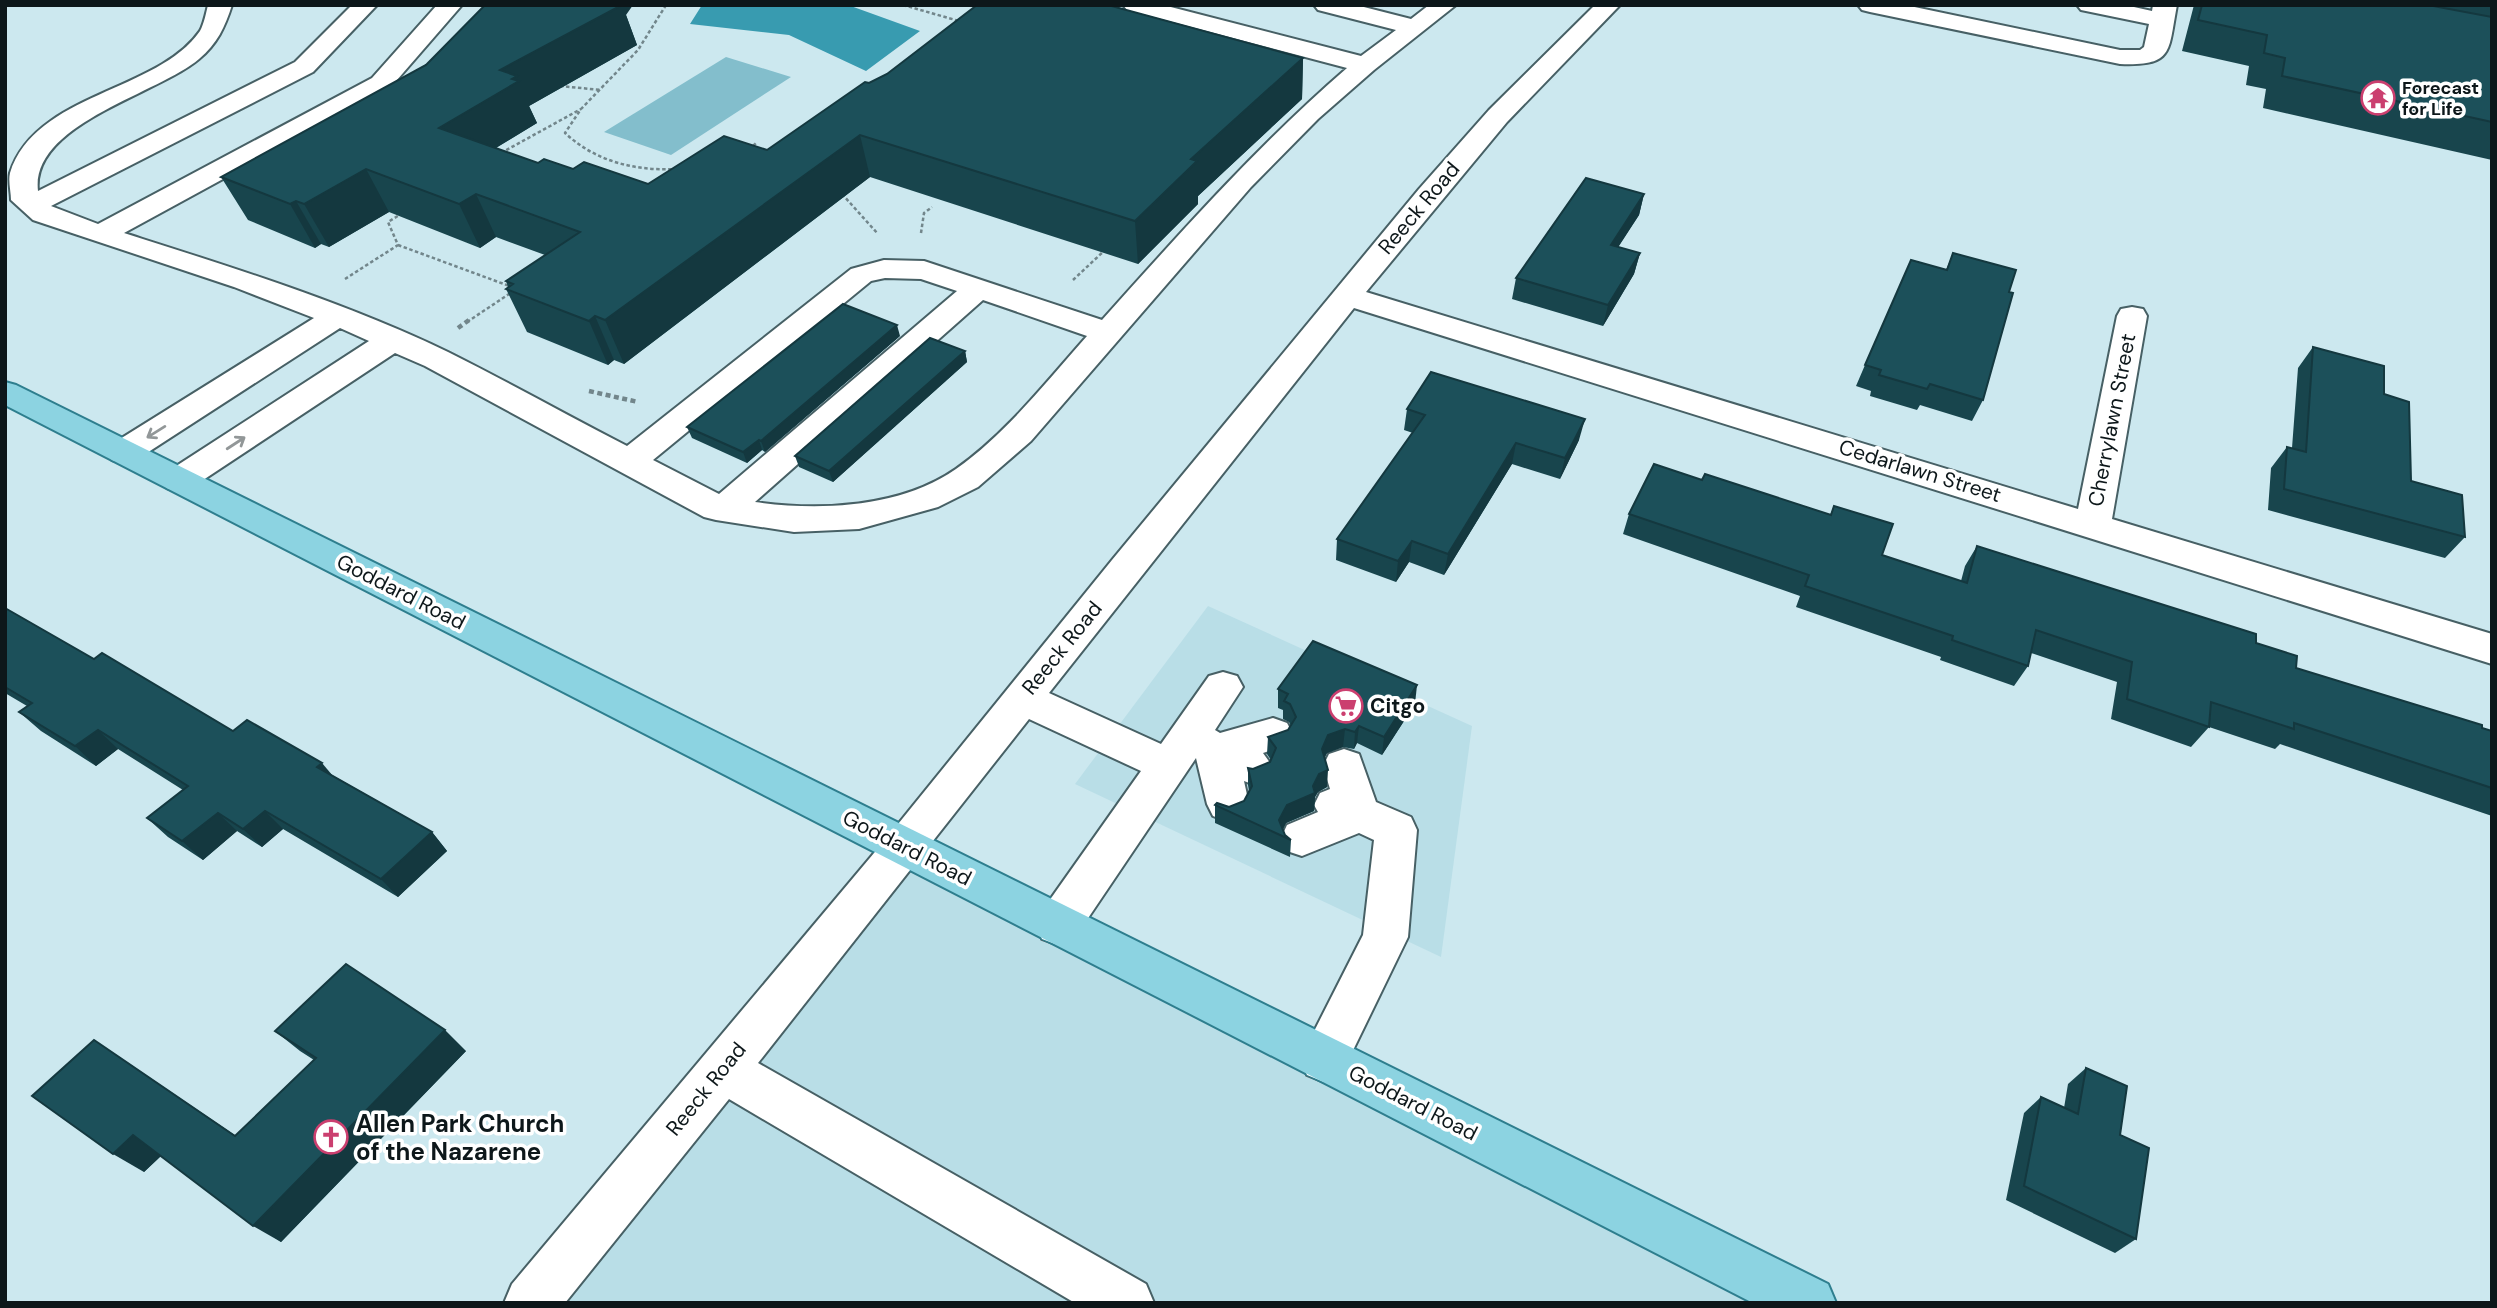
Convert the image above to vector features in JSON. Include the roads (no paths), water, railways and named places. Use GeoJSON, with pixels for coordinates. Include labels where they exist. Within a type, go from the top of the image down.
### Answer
{"type":"FeatureCollection","features":[{"type":"Feature","properties":{"kind":"main road","name":"Goddard Road"},"geometry":{"type":"LineString","coordinates":[[5,393],[1809,1303]]}},
{"type":"Feature","properties":{"kind":"street"},"geometry":{"type":"LineString","coordinates":[[220,5],[210,34],[191,53],[74,119],[44,141],[31,157],[23,176],[26,200],[44,214],[100,235],[245,281],[338,316],[436,359],[716,508],[794,520],[859,517],[926,498],[966,479],[1019,433],[1241,181],[1309,114],[1365,65],[1444,5]]}},
{"type":"Feature","properties":{"kind":"street"},"geometry":{"type":"LineString","coordinates":[[32,205],[303,67],[365,5]]}},
{"type":"Feature","properties":{"kind":"street"},"geometry":{"type":"LineString","coordinates":[[100,235],[381,83],[450,5]]}},
{"type":"Feature","properties":{"kind":"street"},"geometry":{"type":"LineString","coordinates":[[1135,5],[1365,65]]}},
{"type":"Feature","properties":{"kind":"street"},"geometry":{"type":"LineString","coordinates":[[1326,5],[1415,27]]}},
{"type":"Feature","properties":{"kind":"street","name":"Reeck Road"},"geometry":{"type":"LineString","coordinates":[[531,1303],[905,847],[1022,698],[1429,195],[1498,116],[1608,5]]}},
{"type":"Feature","properties":{"kind":"street"},"geometry":{"type":"LineString","coordinates":[[1871,5],[2120,57],[2146,58],[2156,50],[2164,13],[2089,5]]}},
{"type":"Feature","properties":{"kind":"street"},"geometry":{"type":"LineString","coordinates":[[629,462],[861,275],[906,268],[924,270],[1107,332]]}},
{"type":"Feature","properties":{"kind":"street"},"geometry":{"type":"LineString","coordinates":[[724,509],[978,289]]}},
{"type":"Feature","properties":{"kind":"street","name":"Cedarlawn Street"},"geometry":{"type":"LineString","coordinates":[[1347,296],[2492,649]]}},
{"type":"Feature","properties":{"kind":"street"},"geometry":{"type":"LineString","coordinates":[[124,453],[338,316]]}},
{"type":"Feature","properties":{"kind":"street","name":"Cherrylawn Street"},"geometry":{"type":"LineString","coordinates":[[2092,525],[2132,316]]}},
{"type":"Feature","properties":{"kind":"street"},"geometry":{"type":"LineString","coordinates":[[179,480],[393,340]]}},
{"type":"Feature","properties":{"kind":"street"},"geometry":{"type":"LineString","coordinates":[[282,352],[337,376]]}},
{"type":"Feature","properties":{"kind":"street"},"geometry":{"type":"LineString","coordinates":[[1223,687],[1220,750],[1228,804]]}},
{"type":"Feature","properties":{"kind":"street"},"geometry":{"type":"LineString","coordinates":[[1022,698],[1220,750]]}},
{"type":"Feature","properties":{"kind":"street"},"geometry":{"type":"LineString","coordinates":[[1058,925],[1134,818],[1220,750]]}},
{"type":"Feature","properties":{"kind":"street"},"geometry":{"type":"LineString","coordinates":[[1301,838],[1342,793],[1396,830],[1385,936],[1324,1059]]}},
{"type":"Feature","properties":{"kind":"street"},"geometry":{"type":"LineString","coordinates":[[723,1069],[1127,1303]]}},
{"type":"Feature","properties":{"kind":"place","name":"Forecast for Life"},"geometry":{"type":"Point","coordinates":[2378,98]}},
{"type":"Feature","properties":{"kind":"place","name":"Citgo"},"geometry":{"type":"Point","coordinates":[1346,706]}},
{"type":"Feature","properties":{"kind":"place","name":"Allen Park Church of the Nazarene"},"geometry":{"type":"Point","coordinates":[331,1137]}}]}
